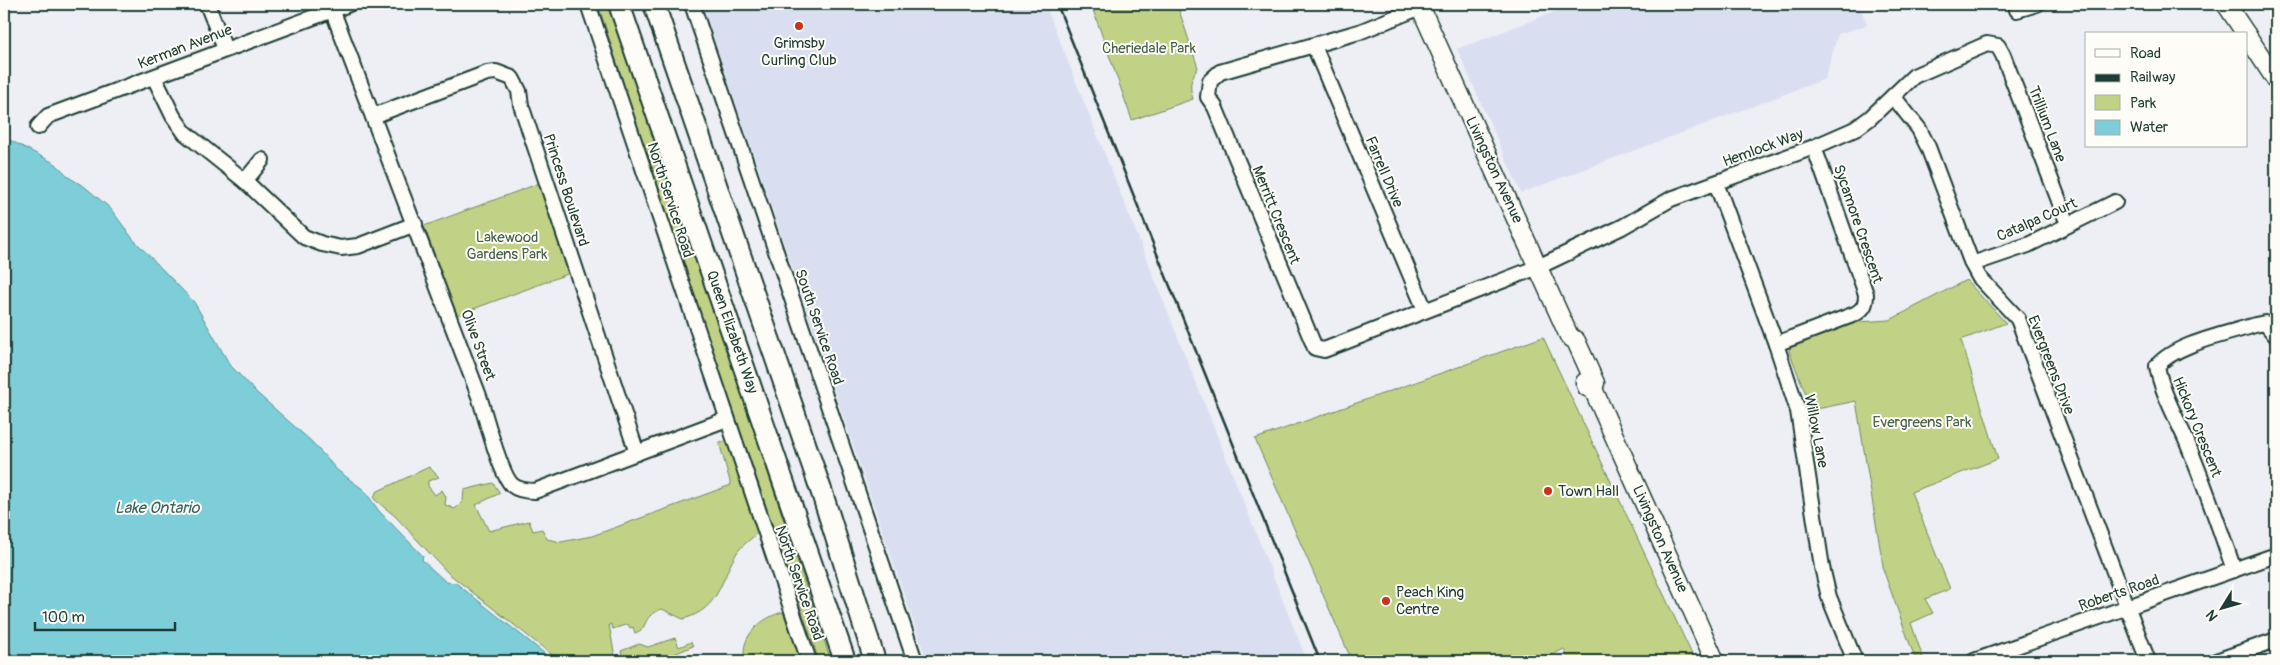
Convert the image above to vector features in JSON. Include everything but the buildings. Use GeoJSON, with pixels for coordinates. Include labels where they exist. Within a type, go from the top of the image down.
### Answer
{"type":"FeatureCollection","features":[{"type":"Feature","properties":{"kind":"highway","name":"Queen Elizabeth Way"},"geometry":{"type":"LineString","coordinates":[[619,4],[845,661]]}},
{"type":"Feature","properties":{"kind":"highway"},"geometry":{"type":"LineString","coordinates":[[654,4],[822,493],[875,661]]}},
{"type":"Feature","properties":{"kind":"main road"},"geometry":{"type":"LineString","coordinates":[[2226,4],[2245,32]]}},
{"type":"Feature","properties":{"kind":"main road","name":"Livingston Avenue"},"geometry":{"type":"LineString","coordinates":[[1420,5],[1569,336],[1576,341],[1595,383],[1593,389],[1715,661]]}},
{"type":"Feature","properties":{"kind":"main road"},"geometry":{"type":"LineString","coordinates":[[2248,37],[2276,80]]}},
{"type":"Feature","properties":{"kind":"street"},"geometry":{"type":"LineString","coordinates":[[207,4],[225,49]]}},
{"type":"Feature","properties":{"kind":"street","name":"Kerman Avenue"},"geometry":{"type":"LineString","coordinates":[[38,127],[48,116],[154,77],[331,7],[349,4]]}},
{"type":"Feature","properties":{"kind":"street","name":"North Service Road"},"geometry":{"type":"LineString","coordinates":[[588,4],[809,661]]}},
{"type":"Feature","properties":{"kind":"street","name":"South Service Road"},"geometry":{"type":"LineString","coordinates":[[692,4],[914,661]]}},
{"type":"Feature","properties":{"kind":"street"},"geometry":{"type":"LineString","coordinates":[[2017,10],[2037,4]]}},
{"type":"Feature","properties":{"kind":"street","name":"Merritt Crescent"},"geometry":{"type":"LineString","coordinates":[[1420,5],[1359,32],[1220,72],[1210,82],[1208,97],[1215,107],[1310,339],[1315,348],[1324,350],[1538,266]]}},
{"type":"Feature","properties":{"kind":"street","name":"Olive Street"},"geometry":{"type":"LineString","coordinates":[[331,7],[415,224],[479,396],[500,461],[509,481],[514,486],[525,491],[535,491],[727,420]]}},
{"type":"Feature","properties":{"kind":"street","name":"Hemlock Way"},"geometry":{"type":"LineString","coordinates":[[1538,266],[1622,227],[1671,199],[1814,147],[1855,129],[1914,76],[1987,44]]}},
{"type":"Feature","properties":{"kind":"street","name":"Trillium Lane"},"geometry":{"type":"LineString","coordinates":[[1987,44],[1998,46],[2003,55],[2068,224]]}},
{"type":"Feature","properties":{"kind":"street","name":"Farrell Drive"},"geometry":{"type":"LineString","coordinates":[[1314,46],[1425,310]]}},
{"type":"Feature","properties":{"kind":"street","name":"Princess Boulevard"},"geometry":{"type":"LineString","coordinates":[[373,116],[487,73],[496,72],[512,78],[519,91],[521,105],[637,453]]}},
{"type":"Feature","properties":{"kind":"street"},"geometry":{"type":"LineString","coordinates":[[154,77],[173,116],[185,133],[245,181],[304,236],[322,244],[341,248],[358,246],[415,224]]}},
{"type":"Feature","properties":{"kind":"street","name":"Evergreens Drive"},"geometry":{"type":"LineString","coordinates":[[1893,96],[1919,129],[1928,147],[1979,278],[2018,319],[2148,661]]}},
{"type":"Feature","properties":{"kind":"street","name":"Sycamore Crescent"},"geometry":{"type":"LineString","coordinates":[[1776,344],[1855,314],[1862,310],[1866,302],[1866,294],[1814,147]]}},
{"type":"Feature","properties":{"kind":"street"},"geometry":{"type":"LineString","coordinates":[[245,181],[262,160]]}},
{"type":"Feature","properties":{"kind":"street","name":"Willow Lane"},"geometry":{"type":"LineString","coordinates":[[1716,183],[1776,344],[1802,428],[1814,523],[1829,597],[1855,661]]}},
{"type":"Feature","properties":{"kind":"street","name":"Catalpa Court"},"geometry":{"type":"LineString","coordinates":[[1972,264],[2028,245],[2115,202]]}},
{"type":"Feature","properties":{"kind":"street","name":"Hickory Crescent"},"geometry":{"type":"LineString","coordinates":[[2234,570],[2214,509],[2166,398],[2157,366],[2163,358],[2185,348],[2255,325],[2265,323],[2276,336]]}},
{"type":"Feature","properties":{"kind":"street","name":"Roberts Road"},"geometry":{"type":"LineString","coordinates":[[1974,661],[2276,555]]}},
{"type":"Feature","properties":{"kind":"street"},"geometry":{"type":"LineString","coordinates":[[2216,661],[2276,640]]}},
{"type":"Feature","properties":{"kind":"shaded area"},"geometry":{"type":"Polygon","coordinates":[[[702,4],[1045,4],[1307,661],[927,661],[702,4]]]}},
{"type":"Feature","properties":{"kind":"shaded area"},"geometry":{"type":"Polygon","coordinates":[[[1575,4],[1859,4],[1867,25],[1838,34],[1825,79],[1521,193],[1457,49],[1575,4]]]}},
{"type":"Feature","properties":{"kind":"green space"},"geometry":{"type":"Polygon","coordinates":[[[598,4],[611,4],[831,661],[819,661],[659,193],[598,4]]]}},
{"type":"Feature","properties":{"kind":"green space","name":"Cheriedale Park"},"geometry":{"type":"Polygon","coordinates":[[[1091,4],[1177,4],[1198,68],[1191,83],[1193,99],[1132,120],[1091,4]]]}},
{"type":"Feature","properties":{"kind":"green space","name":"Lakewood Gardens Park"},"geometry":{"type":"Polygon","coordinates":[[[540,183],[570,273],[457,315],[424,226],[540,183]]]}},
{"type":"Feature","properties":{"kind":"green space","name":"Evergreens Park"},"geometry":{"type":"Polygon","coordinates":[[[1966,280],[2006,323],[1961,340],[1998,459],[1911,492],[1950,589],[1925,599],[1933,613],[1911,623],[1924,661],[1916,661],[1884,572],[1856,401],[1812,410],[1789,351],[1791,346],[1857,322],[1890,320],[1966,280]]]}},
{"type":"Feature","properties":{"kind":"green space","name":"Peach King Centre"},"geometry":{"type":"Polygon","coordinates":[[[1543,337],[1695,661],[1569,661],[1564,649],[1540,661],[1352,661],[1255,439],[1543,337]]]}},
{"type":"Feature","properties":{"kind":"green space"},"geometry":{"type":"Polygon","coordinates":[[[727,441],[758,532],[738,551],[718,592],[705,608],[696,614],[683,619],[662,609],[652,614],[643,627],[635,633],[633,627],[630,628],[628,624],[613,629],[611,624],[609,625],[615,657],[622,655],[621,651],[639,644],[648,647],[675,638],[679,647],[691,642],[693,646],[672,655],[674,661],[560,661],[448,573],[395,516],[374,499],[376,492],[429,467],[439,477],[428,481],[428,486],[435,495],[442,490],[446,497],[445,505],[455,509],[463,501],[464,490],[493,483],[500,493],[476,505],[489,531],[529,521],[533,531],[542,529],[547,539],[561,542],[592,536],[731,485],[719,442],[727,441]]]}},
{"type":"Feature","properties":{"kind":"green space"},"geometry":{"type":"Polygon","coordinates":[[[783,612],[801,661],[738,661],[745,659],[746,643],[754,629],[768,618],[783,612]]]}},
{"type":"Feature","properties":{"kind":"water","name":"Lake Ontario"},"geometry":{"type":"Polygon","coordinates":[[[4,137],[56,164],[70,178],[85,187],[110,208],[133,239],[194,302],[230,365],[258,394],[312,442],[337,470],[364,490],[379,511],[423,556],[422,560],[446,582],[456,583],[554,661],[4,661],[4,137]]]}},
{"type":"Feature","properties":{"kind":"railway"},"geometry":{"type":"LineString","coordinates":[[1057,4],[1320,661]]}},
{"type":"Feature","properties":{"kind":"place","name":"Grimsby Curling Club"},"geometry":{"type":"Point","coordinates":[799,26]}},
{"type":"Feature","properties":{"kind":"place","name":"Town Hall"},"geometry":{"type":"Point","coordinates":[1548,491]}},
{"type":"Feature","properties":{"kind":"place","name":"Peach King Centre"},"geometry":{"type":"Point","coordinates":[1386,601]}}]}
